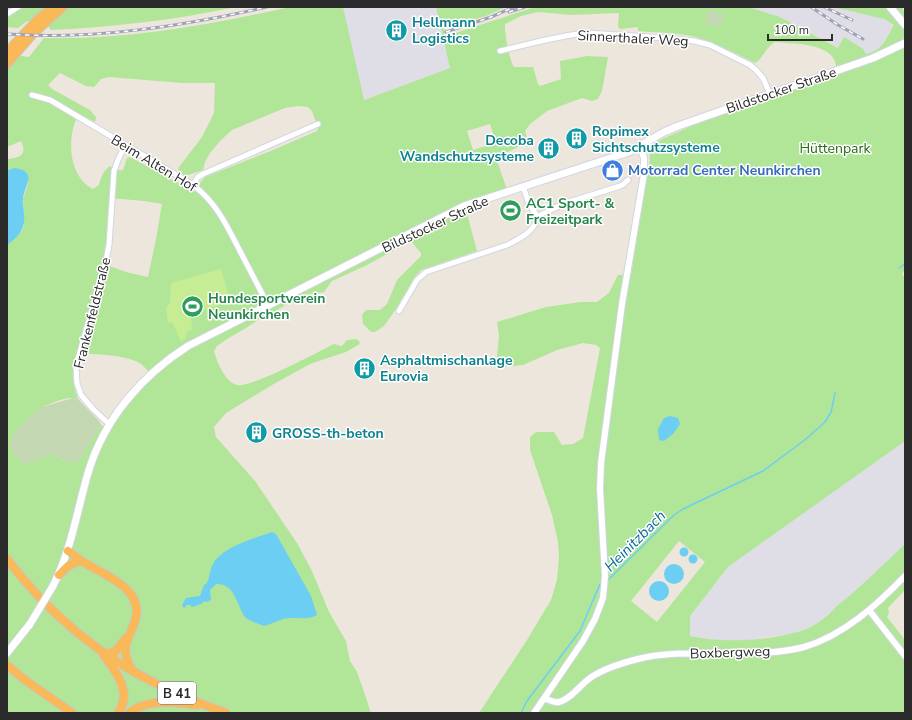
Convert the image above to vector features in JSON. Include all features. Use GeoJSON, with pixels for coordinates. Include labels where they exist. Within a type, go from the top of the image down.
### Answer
{"type":"FeatureCollection","features":[{"type":"Feature","properties":{"kind":"highway"},"geometry":{"type":"LineString","coordinates":[[7,52],[34,23],[52,7]]}},
{"type":"Feature","properties":{"kind":"highway"},"geometry":{"type":"LineString","coordinates":[[7,64],[32,34],[64,7]]}},
{"type":"Feature","properties":{"kind":"highway"},"geometry":{"type":"LineString","coordinates":[[67,553],[116,580],[130,593],[135,603],[136,614],[128,636],[126,656],[134,672]]}},
{"type":"Feature","properties":{"kind":"highway","name":"B 41"},"geometry":{"type":"LineString","coordinates":[[7,559],[34,592],[50,608],[73,629],[106,654],[134,672],[160,686],[226,713]]}},
{"type":"Feature","properties":{"kind":"highway"},"geometry":{"type":"LineString","coordinates":[[59,575],[68,566],[82,562]]}},
{"type":"Feature","properties":{"kind":"highway"},"geometry":{"type":"LineString","coordinates":[[106,654],[115,652],[128,636]]}},
{"type":"Feature","properties":{"kind":"highway"},"geometry":{"type":"LineString","coordinates":[[99,649],[116,672],[123,686],[124,700],[118,713]]}},
{"type":"Feature","properties":{"kind":"highway"},"geometry":{"type":"LineString","coordinates":[[8,668],[72,713]]}},
{"type":"Feature","properties":{"kind":"highway"},"geometry":{"type":"LineString","coordinates":[[129,713],[141,705],[153,702],[175,702],[208,706]]}},
{"type":"Feature","properties":{"kind":"main road"},"geometry":{"type":"LineString","coordinates":[[890,7],[905,25]]}},
{"type":"Feature","properties":{"kind":"main road","name":"Bildstocker Straße"},"geometry":{"type":"LineString","coordinates":[[7,653],[30,624],[59,575],[67,553],[88,471],[109,424],[131,394],[170,358],[197,341],[268,305],[449,214],[484,199],[609,159],[640,146],[664,132],[678,126],[873,58],[905,43]]}},
{"type":"Feature","properties":{"kind":"street"},"geometry":{"type":"LineString","coordinates":[[7,14],[18,7]]}},
{"type":"Feature","properties":{"kind":"street","name":"Sinnerthaler Weg"},"geometry":{"type":"LineString","coordinates":[[500,51],[573,34],[586,33],[694,41],[710,45],[750,65],[763,78],[770,94]]}},
{"type":"Feature","properties":{"kind":"street","name":"Beim Alten Hof"},"geometry":{"type":"LineString","coordinates":[[32,95],[50,100],[192,185],[208,198],[216,207],[224,221],[268,305]]}},
{"type":"Feature","properties":{"kind":"street"},"geometry":{"type":"LineString","coordinates":[[192,185],[203,174],[318,124]]}},
{"type":"Feature","properties":{"kind":"street","name":"Frankenfeldstraße"},"geometry":{"type":"LineString","coordinates":[[109,424],[81,395],[77,383],[76,366],[104,272],[108,245],[114,171],[125,145]]}},
{"type":"Feature","properties":{"kind":"street"},"geometry":{"type":"LineString","coordinates":[[534,713],[583,641],[595,619],[603,598],[605,576],[600,489],[601,463],[622,304],[645,166],[640,146]]}},
{"type":"Feature","properties":{"kind":"street"},"geometry":{"type":"LineString","coordinates":[[536,217],[563,204],[620,186],[628,180]]}},
{"type":"Feature","properties":{"kind":"street"},"geometry":{"type":"LineString","coordinates":[[399,310],[417,280],[426,272],[496,249],[520,239],[534,226],[536,217],[523,186]]}},
{"type":"Feature","properties":{"kind":"street","name":"Boxbergweg"},"geometry":{"type":"LineString","coordinates":[[544,698],[557,702],[564,700],[591,677],[624,663],[649,656],[784,651],[826,639],[869,610],[905,576]]}},
{"type":"Feature","properties":{"kind":"street"},"geometry":{"type":"LineString","coordinates":[[869,610],[905,656]]}},
{"type":"Feature","properties":{"kind":"shaded area"},"geometry":{"type":"Polygon","coordinates":[[[343,7],[436,7],[450,68],[363,100],[343,7]]]}},
{"type":"Feature","properties":{"kind":"shaded area"},"geometry":{"type":"Polygon","coordinates":[[[748,7],[833,7],[884,19],[894,25],[880,48],[874,52],[865,54],[844,37],[839,48],[780,17],[748,7]]]}},
{"type":"Feature","properties":{"kind":"shaded area"},"geometry":{"type":"Polygon","coordinates":[[[905,441],[905,544],[862,586],[816,624],[792,634],[739,641],[690,637],[690,616],[728,567],[905,441]]]}},
{"type":"Feature","properties":{"kind":"green space"},"geometry":{"type":"Polygon","coordinates":[[[24,7],[236,7],[167,19],[97,27],[51,30],[48,26],[27,21],[18,28],[7,27],[7,18],[24,7]]]}},
{"type":"Feature","properties":{"kind":"green space","name":"Hüttenpark"},"geometry":{"type":"Polygon","coordinates":[[[290,7],[343,7],[364,100],[450,68],[436,7],[506,7],[486,16],[444,28],[446,36],[535,7],[748,7],[780,17],[838,48],[844,37],[863,49],[866,54],[876,50],[883,44],[894,25],[884,19],[833,7],[902,7],[905,14],[905,270],[902,274],[905,279],[905,441],[728,567],[690,616],[690,636],[719,640],[737,640],[772,637],[804,630],[825,618],[905,544],[905,590],[888,608],[889,613],[887,617],[905,640],[905,713],[479,713],[527,640],[551,600],[557,580],[559,558],[558,542],[552,515],[530,450],[530,437],[536,432],[554,432],[562,445],[573,444],[583,438],[600,348],[596,345],[583,343],[557,350],[523,365],[503,367],[497,357],[499,336],[497,322],[546,307],[581,302],[597,302],[609,293],[618,275],[631,275],[650,159],[650,145],[697,123],[836,74],[836,66],[833,57],[819,48],[801,44],[775,42],[755,63],[706,40],[691,36],[638,31],[638,27],[620,29],[618,26],[619,13],[571,15],[538,12],[521,16],[505,24],[505,33],[514,67],[533,67],[540,86],[561,79],[560,61],[587,56],[608,57],[602,91],[598,99],[592,101],[582,98],[547,111],[530,124],[525,131],[528,142],[496,158],[509,195],[466,210],[477,251],[421,270],[414,278],[384,326],[375,332],[371,332],[363,324],[362,315],[366,310],[380,310],[387,304],[397,280],[421,256],[421,253],[411,241],[365,266],[332,281],[324,292],[297,298],[269,315],[261,315],[261,318],[217,346],[214,351],[219,366],[225,376],[237,385],[256,381],[334,344],[342,346],[347,340],[356,339],[359,341],[360,344],[346,352],[310,364],[272,385],[226,413],[214,427],[216,437],[255,481],[297,543],[312,571],[329,612],[346,641],[350,661],[357,672],[371,713],[7,713],[7,245],[22,231],[24,225],[23,199],[28,183],[27,172],[7,171],[7,159],[19,157],[23,153],[23,146],[21,141],[7,147],[7,54],[29,57],[44,38],[106,37],[137,34],[259,14],[290,7]],[[60,73],[48,85],[52,89],[90,110],[96,117],[95,122],[79,114],[72,133],[71,144],[74,166],[78,175],[93,189],[99,185],[103,174],[110,166],[116,170],[123,170],[127,158],[130,157],[195,192],[205,177],[317,131],[318,128],[312,111],[308,107],[298,106],[285,108],[232,130],[210,153],[203,170],[185,176],[178,170],[202,137],[214,113],[215,83],[182,83],[109,77],[101,79],[94,87],[86,86],[60,73]],[[490,124],[467,131],[473,150],[496,143],[490,124]],[[110,198],[104,264],[126,272],[148,277],[162,204],[110,198]],[[78,353],[74,366],[73,381],[78,399],[69,398],[42,407],[53,454],[64,461],[79,460],[101,425],[110,429],[138,392],[153,378],[141,364],[120,357],[78,353]],[[679,541],[631,601],[657,622],[705,562],[679,541]]]}},
{"type":"Feature","properties":{"kind":"green space"},"geometry":{"type":"Polygon","coordinates":[[[708,10],[724,14],[720,27],[705,23],[708,10]]]}},
{"type":"Feature","properties":{"kind":"green space","name":"Hundesportverein Neunkirchen"},"geometry":{"type":"Polygon","coordinates":[[[221,269],[230,299],[227,302],[191,315],[192,329],[186,333],[186,338],[181,342],[173,323],[168,322],[166,308],[170,303],[171,283],[221,269]]]}},
{"type":"Feature","properties":{"kind":"green space"},"geometry":{"type":"Polygon","coordinates":[[[73,398],[78,399],[100,422],[101,425],[79,460],[74,463],[64,461],[53,454],[25,464],[15,457],[10,443],[12,436],[25,421],[42,407],[73,398]]]}},
{"type":"Feature","properties":{"kind":"water"},"geometry":{"type":"Polygon","coordinates":[[[14,168],[26,172],[28,175],[23,201],[24,224],[18,236],[7,245],[7,171],[14,168]]]}},
{"type":"Feature","properties":{"kind":"water"},"geometry":{"type":"Polygon","coordinates":[[[670,416],[678,418],[680,424],[673,434],[664,441],[659,440],[658,429],[664,418],[670,416]]]}},
{"type":"Feature","properties":{"kind":"water"},"geometry":{"type":"Polygon","coordinates":[[[272,532],[276,534],[311,596],[317,615],[309,618],[283,619],[265,626],[245,617],[231,591],[227,587],[216,584],[210,590],[211,600],[207,602],[204,601],[201,604],[192,607],[187,605],[184,608],[182,605],[186,598],[200,596],[204,585],[207,583],[211,568],[221,554],[246,541],[272,532]]]}},
{"type":"Feature","properties":{"kind":"water"},"geometry":{"type":"Polygon","coordinates":[[[684,547],[689,552],[684,557],[679,552],[684,547]]]}},
{"type":"Feature","properties":{"kind":"water"},"geometry":{"type":"Polygon","coordinates":[[[693,554],[698,559],[693,564],[688,559],[693,554]]]}},
{"type":"Feature","properties":{"kind":"water"},"geometry":{"type":"Polygon","coordinates":[[[674,564],[681,567],[684,574],[681,581],[674,584],[667,581],[664,574],[667,567],[674,564]]]}},
{"type":"Feature","properties":{"kind":"water"},"geometry":{"type":"Polygon","coordinates":[[[659,581],[666,584],[669,591],[666,598],[659,601],[652,598],[649,591],[652,584],[659,581]]]}},
{"type":"Feature","properties":{"kind":"waterway","name":"Heinitzbach"},"geometry":{"type":"LineString","coordinates":[[899,268],[905,264]]}},
{"type":"Feature","properties":{"kind":"waterway","name":"Heinitzbach"},"geometry":{"type":"LineString","coordinates":[[607,581],[674,515],[683,509],[763,471],[806,439],[825,422],[831,412],[835,393]]}},
{"type":"Feature","properties":{"kind":"waterway","name":"Heinitzbach"},"geometry":{"type":"LineString","coordinates":[[521,713],[527,701],[580,631],[600,584],[602,583]]}},
{"type":"Feature","properties":{"kind":"railway"},"geometry":{"type":"LineString","coordinates":[[7,34],[73,35],[138,30],[203,20],[267,7]]}},
{"type":"Feature","properties":{"kind":"railway"},"geometry":{"type":"LineString","coordinates":[[446,32],[491,17],[514,7]]}},
{"type":"Feature","properties":{"kind":"railway"},"geometry":{"type":"LineString","coordinates":[[509,12],[525,7]]}},
{"type":"Feature","properties":{"kind":"railway"},"geometry":{"type":"LineString","coordinates":[[811,7],[863,39]]}},
{"type":"Feature","properties":{"kind":"railway"},"geometry":{"type":"LineString","coordinates":[[824,7],[852,20]]}},
{"type":"Feature","properties":{"kind":"place","name":"Hellmann Logistics"},"geometry":{"type":"Point","coordinates":[397,30]}},
{"type":"Feature","properties":{"kind":"place","name":"Ropimex Sichtschutzsysteme"},"geometry":{"type":"Point","coordinates":[577,139]}},
{"type":"Feature","properties":{"kind":"place","name":"Decoba Wandschutzsysteme"},"geometry":{"type":"Point","coordinates":[549,148]}},
{"type":"Feature","properties":{"kind":"place","name":"Motorrad Center Neunkirchen"},"geometry":{"type":"Point","coordinates":[613,170]}},
{"type":"Feature","properties":{"kind":"place","name":"AC1 Sport- & Freizeitpark"},"geometry":{"type":"Point","coordinates":[511,211]}},
{"type":"Feature","properties":{"kind":"place","name":"Hundesportverein Neunkirchen"},"geometry":{"type":"Point","coordinates":[192,306]}},
{"type":"Feature","properties":{"kind":"place","name":"Asphaltmischanlage Eurovia"},"geometry":{"type":"Point","coordinates":[364,368]}},
{"type":"Feature","properties":{"kind":"place","name":"GROSS-th-beton"},"geometry":{"type":"Point","coordinates":[257,433]}}]}
